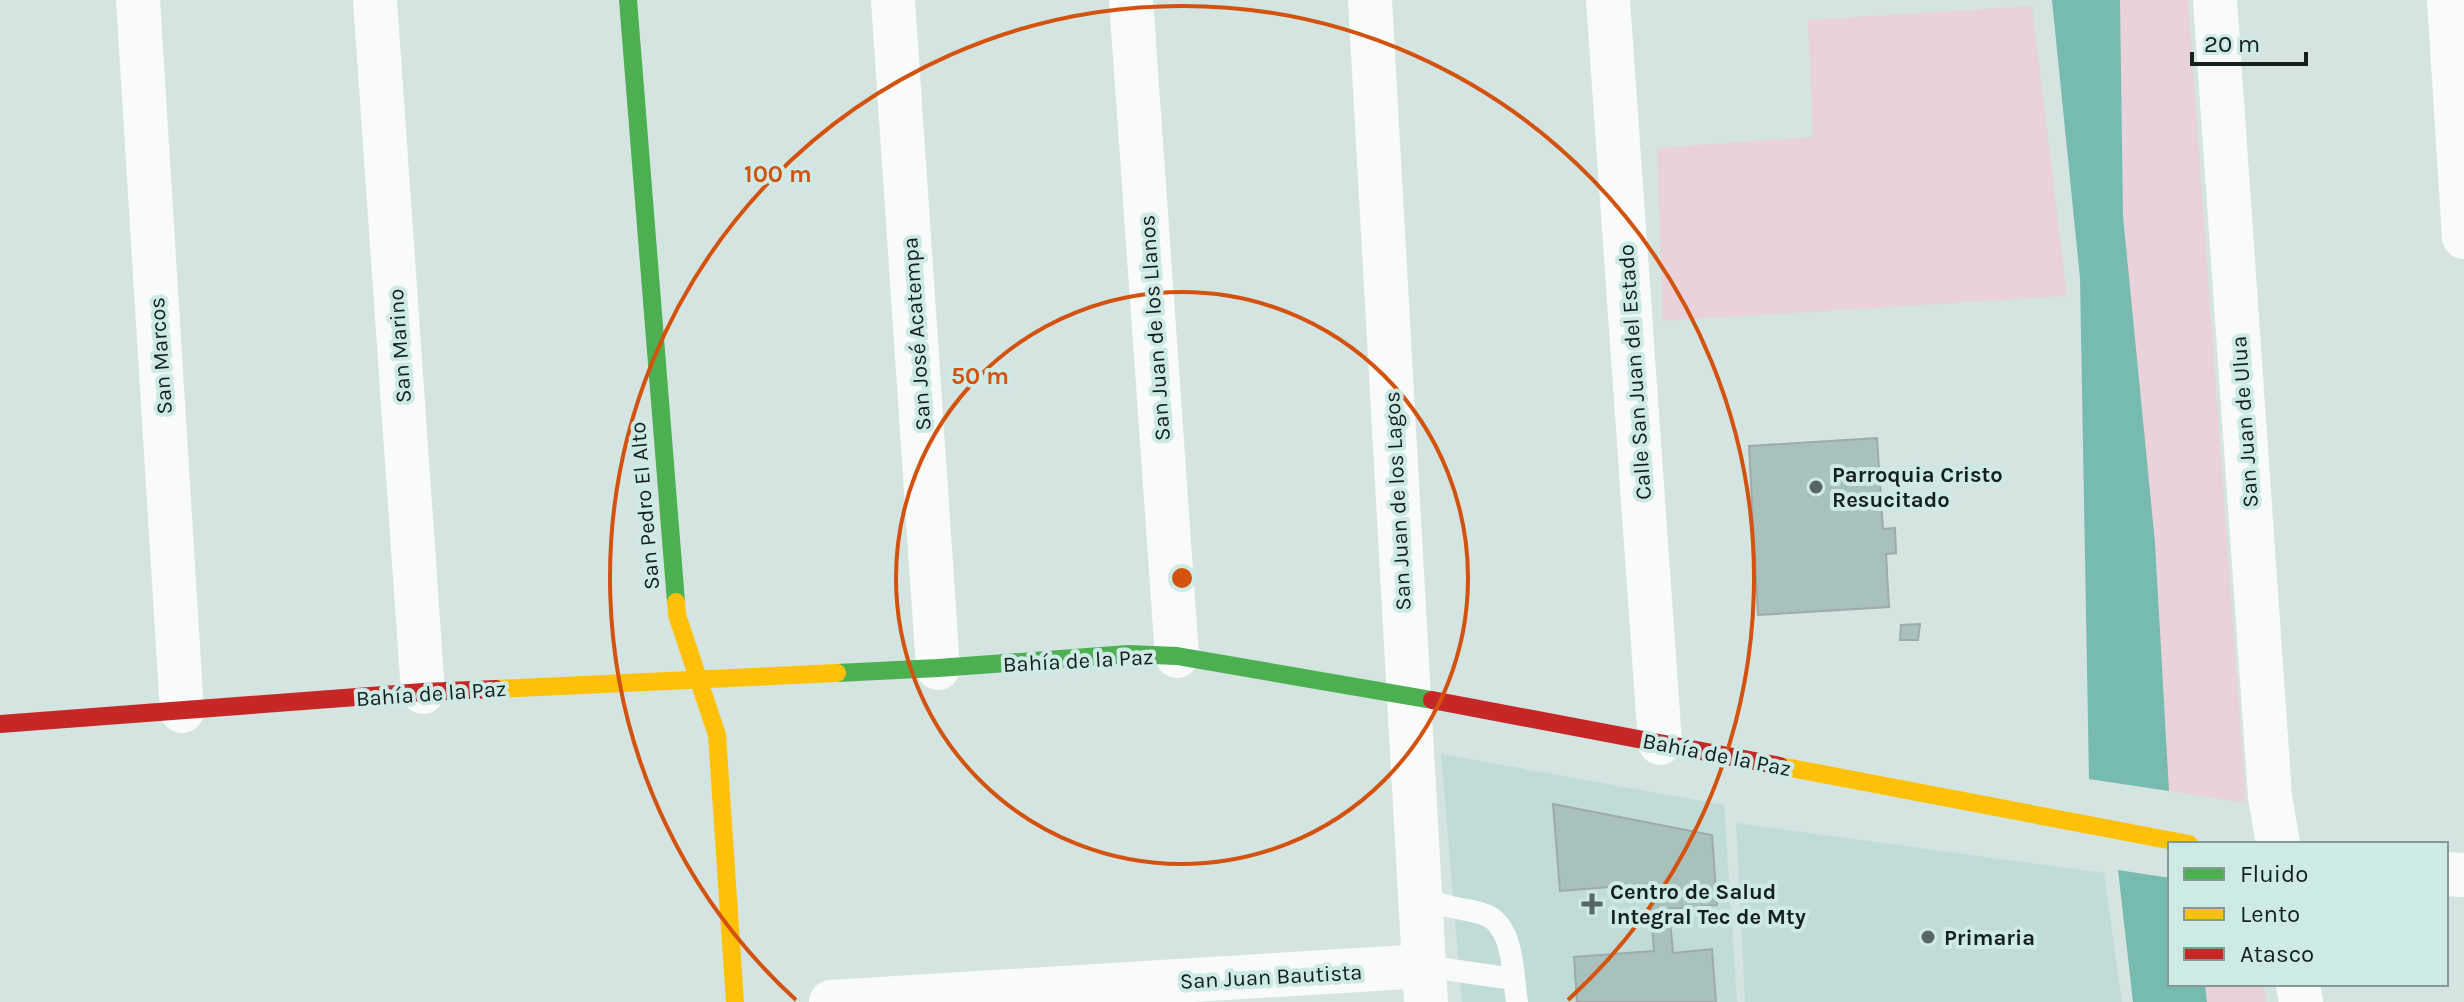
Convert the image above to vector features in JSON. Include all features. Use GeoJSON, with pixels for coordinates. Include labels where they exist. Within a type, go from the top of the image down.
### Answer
{"type":"FeatureCollection","features":[{"type":"Feature","properties":{"kind":"street","name":"San Marcos"},"geometry":{"type":"LineString","coordinates":[[138,0],[182,711]]}},
{"type":"Feature","properties":{"kind":"street","name":"San Marino"},"geometry":{"type":"LineString","coordinates":[[375,0],[423,692]]}},
{"type":"Feature","properties":{"kind":"street","name":"San Pedro El Alto"},"geometry":{"type":"LineString","coordinates":[[628,0],[677,615],[717,735],[735,1002]]}},
{"type":"Feature","properties":{"kind":"street","name":"San José Acatempa"},"geometry":{"type":"LineString","coordinates":[[893,0],[938,668]]}},
{"type":"Feature","properties":{"kind":"street","name":"San Juan de los Llanos"},"geometry":{"type":"LineString","coordinates":[[1131,0],[1177,656]]}},
{"type":"Feature","properties":{"kind":"street","name":"San Juan de los Lagos"},"geometry":{"type":"LineString","coordinates":[[1370,0],[1425,984]]}},
{"type":"Feature","properties":{"kind":"street","name":"Calle San Juan del Estado"},"geometry":{"type":"LineString","coordinates":[[1608,0],[1660,743]]}},
{"type":"Feature","properties":{"kind":"street","name":"San Juan de Ulua"},"geometry":{"type":"LineString","coordinates":[[2215,0],[2270,796],[2278,842]]}},
{"type":"Feature","properties":{"kind":"street"},"geometry":{"type":"LineString","coordinates":[[2449,0],[2464,237]]}},
{"type":"Feature","properties":{"kind":"street","name":"Bahía de la Paz"},"geometry":{"type":"LineString","coordinates":[[0,724],[423,692],[938,668],[1128,654],[1177,656],[1408,695],[2179,842]]}},
{"type":"Feature","properties":{"kind":"street","name":"San Juan Bautista"},"geometry":{"type":"LineString","coordinates":[[831,1002],[1425,984]]}},
{"type":"Feature","properties":{"kind":"lane"},"geometry":{"type":"LineString","coordinates":[[1420,898],[1476,911],[1493,919],[1503,931],[1508,945],[1517,1002]]}},
{"type":"Feature","properties":{"kind":"lane"},"geometry":{"type":"LineString","coordinates":[[1425,984],[1513,979]]}},
{"type":"Feature","properties":{"kind":"shaded area"},"geometry":{"type":"Polygon","coordinates":[[[2052,0],[2120,0],[2123,216],[2155,543],[2169,791],[2089,779],[2080,278],[2052,0]]]}},
{"type":"Feature","properties":{"kind":"shaded area"},"geometry":{"type":"Polygon","coordinates":[[[2120,0],[2188,0],[2246,803],[2169,791],[2123,216],[2120,0]]]}},
{"type":"Feature","properties":{"kind":"shaded area"},"geometry":{"type":"Polygon","coordinates":[[[2032,6],[2067,296],[1663,321],[1657,148],[1813,137],[1808,20],[2032,6]]]}},
{"type":"Feature","properties":{"kind":"shaded area","name":"Centro de Salud Integral Tec de Mty"},"geometry":{"type":"Polygon","coordinates":[[[1441,754],[1724,805],[1737,1002],[1462,1002],[1441,754]]]}},
{"type":"Feature","properties":{"kind":"shaded area","name":"Primaria"},"geometry":{"type":"Polygon","coordinates":[[[1736,823],[2104,873],[2122,1002],[1745,1002],[1736,823]]]}},
{"type":"Feature","properties":{"kind":"shaded area"},"geometry":{"type":"Polygon","coordinates":[[[2118,870],[2168,878],[2168,986],[2205,986],[2207,1002],[2133,1002],[2118,870]]]}},
{"type":"Feature","properties":{"kind":"shaded area"},"geometry":{"type":"Polygon","coordinates":[[[2205,986],[2264,986],[2266,1002],[2207,1002],[2205,986]]]}},
{"type":"Feature","properties":{"kind":"building","name":"Parroquia Cristo Resucitado"},"geometry":{"type":"Polygon","coordinates":[[[1877,438],[1883,529],[1895,528],[1896,553],[1886,554],[1889,607],[1758,615],[1749,446],[1877,438]]]}},
{"type":"Feature","properties":{"kind":"building"},"geometry":{"type":"Polygon","coordinates":[[[1920,624],[1918,640],[1900,640],[1901,625],[1920,624]]]}},
{"type":"Feature","properties":{"kind":"building"},"geometry":{"type":"Polygon","coordinates":[[[1553,804],[1712,835],[1717,905],[1669,909],[1673,953],[1712,949],[1716,1002],[1577,1002],[1574,957],[1654,951],[1649,884],[1560,891],[1553,804]]]}},
{"type":"Feature","properties":{"kind":"traffic: fast"},"geometry":{"type":"LineString","coordinates":[[628,0],[676,602]]}},
{"type":"Feature","properties":{"kind":"traffic: fast"},"geometry":{"type":"LineString","coordinates":[[837,673],[1128,654],[1177,656],[1432,700]]}},
{"type":"Feature","properties":{"kind":"traffic: slow"},"geometry":{"type":"LineString","coordinates":[[676,602],[677,615],[717,735],[735,1002]]}},
{"type":"Feature","properties":{"kind":"traffic: slow"},"geometry":{"type":"LineString","coordinates":[[496,689],[837,673]]}},
{"type":"Feature","properties":{"kind":"traffic: slow"},"geometry":{"type":"LineString","coordinates":[[1780,766],[2179,842]]}},
{"type":"Feature","properties":{"kind":"traffic: jam"},"geometry":{"type":"LineString","coordinates":[[0,724],[496,689]]}},
{"type":"Feature","properties":{"kind":"traffic: jam"},"geometry":{"type":"LineString","coordinates":[[1432,700],[1780,766]]}},
{"type":"Feature","properties":{"kind":"place","name":"Parroquia Cristo Resucitado"},"geometry":{"type":"Point","coordinates":[1816,487]}},
{"type":"Feature","properties":{"kind":"place","name":"Centro de Salud Integral Tec de Mty"},"geometry":{"type":"Point","coordinates":[1592,904]}},
{"type":"Feature","properties":{"kind":"place","name":"Primaria"},"geometry":{"type":"Point","coordinates":[1928,937]}}]}
